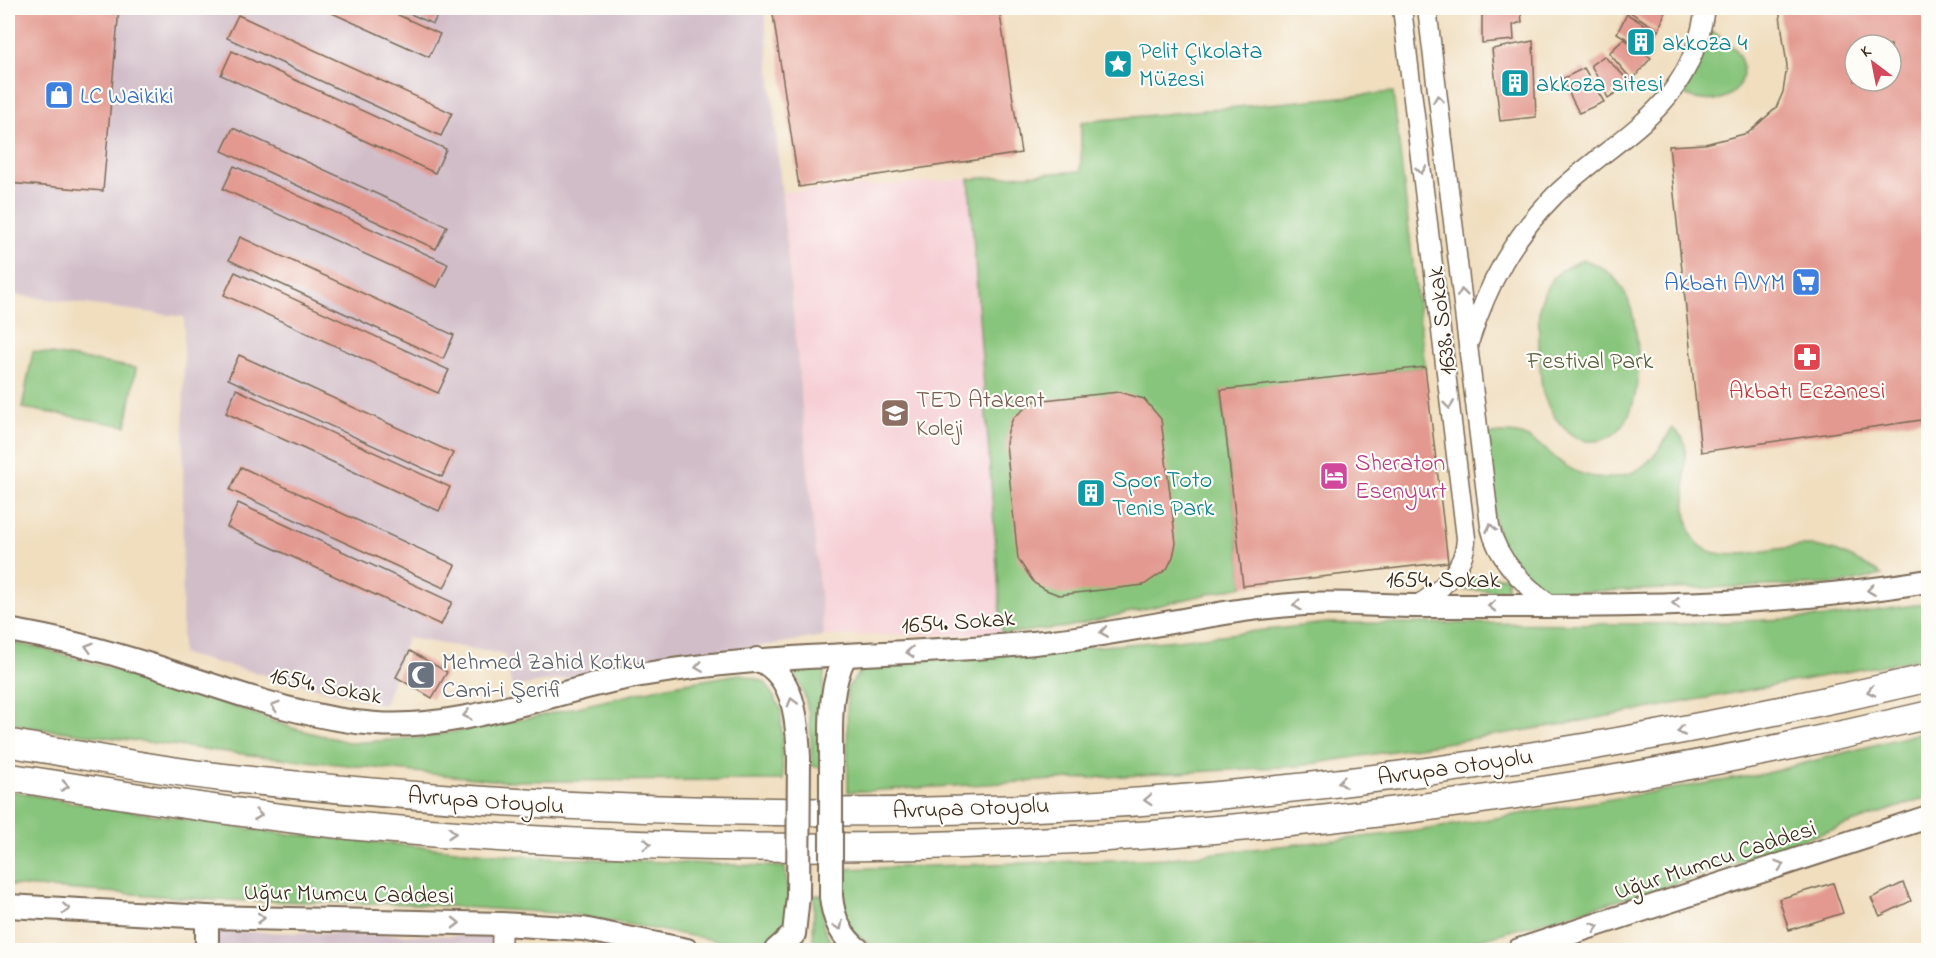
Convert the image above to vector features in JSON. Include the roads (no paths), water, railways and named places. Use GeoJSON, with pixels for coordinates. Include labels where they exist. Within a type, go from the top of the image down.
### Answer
{"type":"FeatureCollection","features":[{"type":"Feature","properties":{"kind":"highway","name":"Avrupa Otoyolu"},"geometry":{"type":"LineString","coordinates":[[8,743],[213,776],[419,796],[550,805],[732,812],[1007,809],[1172,798],[1435,770],[1669,733],[1929,678]]}},
{"type":"Feature","properties":{"kind":"highway","name":"Avrupa Otoyolu"},"geometry":{"type":"LineString","coordinates":[[8,777],[205,808],[356,826],[447,833],[578,842],[742,847],[942,844],[1205,832],[1409,810],[1742,755],[1929,715]]}},
{"type":"Feature","properties":{"kind":"main road","name":"1654. Sokak"},"geometry":{"type":"LineString","coordinates":[[8,630],[58,639],[123,657],[283,708],[372,724],[410,725],[454,718],[633,676],[757,659],[846,656],[1055,640],[1144,625],[1305,604],[1415,606],[1760,601],[1826,596],[1929,581]]}},
{"type":"Feature","properties":{"kind":"main road"},"geometry":{"type":"LineString","coordinates":[[846,656],[836,675],[832,693],[831,896],[837,924],[859,951]]}},
{"type":"Feature","properties":{"kind":"main road"},"geometry":{"type":"LineString","coordinates":[[757,659],[774,669],[790,693],[798,730],[798,896],[794,934],[776,951]]}},
{"type":"Feature","properties":{"kind":"main road","name":"Uğur Mumcu Caddesi"},"geometry":{"type":"LineString","coordinates":[[1519,951],[1929,817]]}},
{"type":"Feature","properties":{"kind":"main road","name":"Uğur Mumcu Caddesi"},"geometry":{"type":"LineString","coordinates":[[8,906],[207,917],[502,924],[583,929],[687,951]]}},
{"type":"Feature","properties":{"kind":"main road"},"geometry":{"type":"LineString","coordinates":[[207,917],[207,951]]}},
{"type":"Feature","properties":{"kind":"street","name":"1638. Sokak"},"geometry":{"type":"LineString","coordinates":[[1402,8],[1466,538],[1466,547],[1458,566],[1436,593],[1415,606]]}},
{"type":"Feature","properties":{"kind":"street","name":"1638. Sokak"},"geometry":{"type":"LineString","coordinates":[[1427,8],[1492,536],[1515,574],[1551,605]]}},
{"type":"Feature","properties":{"kind":"street"},"geometry":{"type":"LineString","coordinates":[[1468,347],[1487,290],[1514,244],[1554,196],[1625,140],[1666,99],[1692,54],[1705,8]]}},
{"type":"Feature","properties":{"kind":"street"},"geometry":{"type":"LineString","coordinates":[[501,951],[502,924]]}},
{"type":"Feature","properties":{"kind":"place","name":"akkoza 4"},"geometry":{"type":"Point","coordinates":[1641,42]}},
{"type":"Feature","properties":{"kind":"place","name":"Pelit Çıkolata Müzesi"},"geometry":{"type":"Point","coordinates":[1118,64]}},
{"type":"Feature","properties":{"kind":"place","name":"akkoza sitesi"},"geometry":{"type":"Point","coordinates":[1515,83]}},
{"type":"Feature","properties":{"kind":"place","name":"LC Waikiki"},"geometry":{"type":"Point","coordinates":[59,95]}},
{"type":"Feature","properties":{"kind":"place","name":"Akbatı AVYM"},"geometry":{"type":"Point","coordinates":[1806,282]}},
{"type":"Feature","properties":{"kind":"place","name":"Akbatı Eczanesi"},"geometry":{"type":"Point","coordinates":[1807,357]}},
{"type":"Feature","properties":{"kind":"place","name":"TED Atakent Koleji"},"geometry":{"type":"Point","coordinates":[895,413]}},
{"type":"Feature","properties":{"kind":"place","name":"Sheraton Esenyurt"},"geometry":{"type":"Point","coordinates":[1334,476]}},
{"type":"Feature","properties":{"kind":"place","name":"Spor Toto Tenis Park"},"geometry":{"type":"Point","coordinates":[1091,493]}},
{"type":"Feature","properties":{"kind":"place","name":"Mehmed Zahid Kotku Cami-i Şerifi"},"geometry":{"type":"Point","coordinates":[421,675]}},
{"type":"Feature","properties":{"kind":"park label","name":"Festival Park"},"geometry":{"type":"Point","coordinates":[1590,360]}}]}
